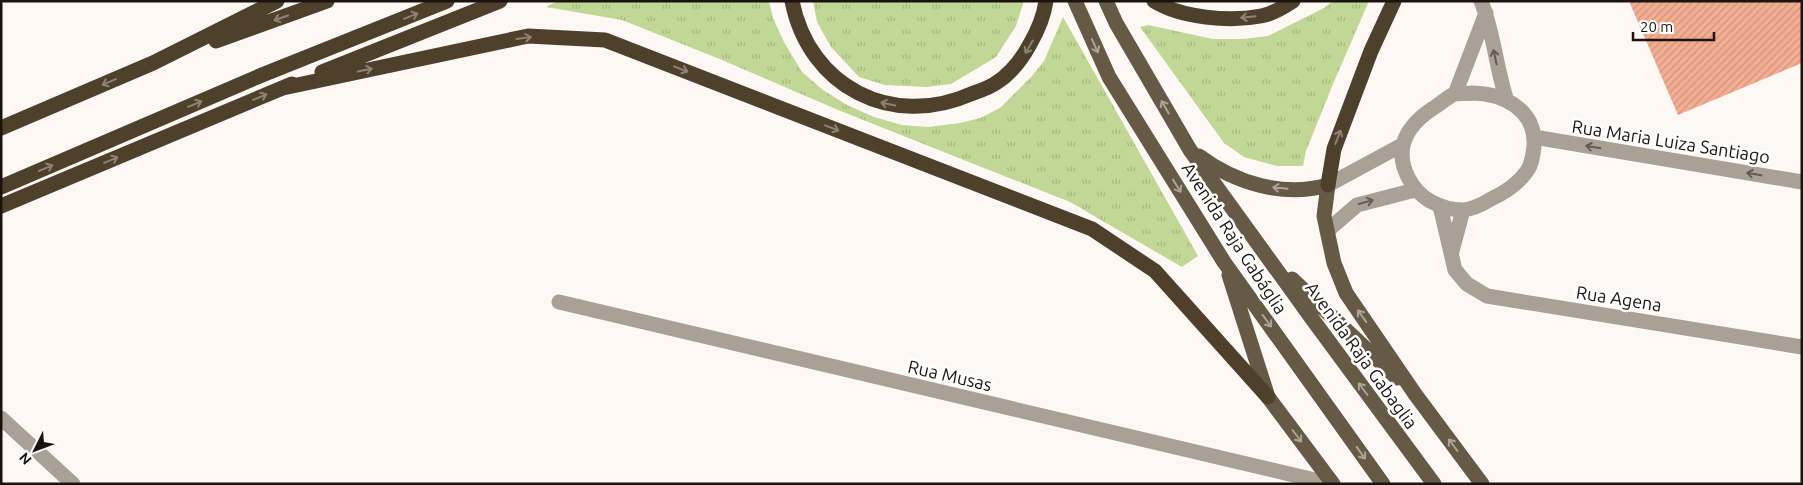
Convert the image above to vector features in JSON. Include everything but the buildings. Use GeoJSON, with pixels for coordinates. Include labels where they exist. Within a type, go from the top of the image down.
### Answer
{"type":"FeatureCollection","features":[{"type":"Feature","properties":{"kind":"highway"},"geometry":{"type":"LineString","coordinates":[[1,128],[153,63],[277,1]]}},
{"type":"Feature","properties":{"kind":"highway"},"geometry":{"type":"LineString","coordinates":[[153,63],[327,1]]}},
{"type":"Feature","properties":{"kind":"highway"},"geometry":{"type":"LineString","coordinates":[[1,187],[262,75],[447,1]]}},
{"type":"Feature","properties":{"kind":"highway"},"geometry":{"type":"LineString","coordinates":[[1,206],[283,88],[500,1]]}},
{"type":"Feature","properties":{"kind":"highway"},"geometry":{"type":"LineString","coordinates":[[792,1],[796,19],[810,49],[828,72],[852,90],[876,101],[903,107],[932,106],[956,101],[996,83],[1021,60],[1035,35],[1046,1]]}},
{"type":"Feature","properties":{"kind":"highway"},"geometry":{"type":"LineString","coordinates":[[1154,1],[1162,6],[1198,16],[1232,19],[1262,16],[1293,1]]}},
{"type":"Feature","properties":{"kind":"highway"},"geometry":{"type":"LineString","coordinates":[[1328,185],[1334,149],[1371,51],[1394,1]]}},
{"type":"Feature","properties":{"kind":"highway"},"geometry":{"type":"LineString","coordinates":[[283,88],[528,36],[605,40],[1092,229],[1155,271],[1268,397]]}},
{"type":"Feature","properties":{"kind":"main road","name":"Avenida Raja Gabáglia"},"geometry":{"type":"LineString","coordinates":[[1075,1],[1109,77],[1224,262],[1383,484]]}},
{"type":"Feature","properties":{"kind":"main road","name":"Avenida Raja Gabáglia"},"geometry":{"type":"LineString","coordinates":[[1106,1],[1116,23],[1190,150],[1261,248]]}},
{"type":"Feature","properties":{"kind":"main road"},"geometry":{"type":"LineString","coordinates":[[1190,150],[1213,166],[1239,180],[1271,187],[1304,190],[1328,185],[1324,216],[1334,262],[1346,293],[1415,394],[1482,484]]}},
{"type":"Feature","properties":{"kind":"main road"},"geometry":{"type":"LineString","coordinates":[[1261,248],[1320,308],[1415,394]]}},
{"type":"Feature","properties":{"kind":"main road","name":"Avenida Raja Gabaglia"},"geometry":{"type":"LineString","coordinates":[[1261,248],[1434,484]]}},
{"type":"Feature","properties":{"kind":"main road"},"geometry":{"type":"LineString","coordinates":[[1224,262],[1268,397],[1332,484]]}},
{"type":"Feature","properties":{"kind":"street"},"geometry":{"type":"LineString","coordinates":[[1455,94],[1484,7]]}},
{"type":"Feature","properties":{"kind":"street"},"geometry":{"type":"LineString","coordinates":[[1484,7],[1500,80],[1507,101]]}},
{"type":"Feature","properties":{"kind":"street"},"geometry":{"type":"LineString","coordinates":[[1455,94],[1489,94],[1507,101],[1522,109],[1530,122],[1534,137],[1533,156],[1526,171],[1506,192],[1482,204],[1463,210],[1440,206],[1415,190],[1401,160],[1402,146],[1409,129],[1419,118],[1455,94]]}},
{"type":"Feature","properties":{"kind":"street","name":"Rua Maria Luiza Santiago"},"geometry":{"type":"LineString","coordinates":[[1534,137],[1802,182]]}},
{"type":"Feature","properties":{"kind":"street"},"geometry":{"type":"LineString","coordinates":[[1328,185],[1402,146]]}},
{"type":"Feature","properties":{"kind":"street"},"geometry":{"type":"LineString","coordinates":[[1327,231],[1357,205],[1415,190]]}},
{"type":"Feature","properties":{"kind":"street","name":"Rua Agena"},"geometry":{"type":"LineString","coordinates":[[1440,206],[1455,270],[1467,284],[1487,296],[1802,347]]}},
{"type":"Feature","properties":{"kind":"street"},"geometry":{"type":"LineString","coordinates":[[1451,255],[1463,210]]}},
{"type":"Feature","properties":{"kind":"street","name":"Rua Musas"},"geometry":{"type":"LineString","coordinates":[[559,302],[1332,484]]}},
{"type":"Feature","properties":{"kind":"street"},"geometry":{"type":"LineString","coordinates":[[1,418],[73,484]]}},
{"type":"Feature","properties":{"kind":"green space"},"geometry":{"type":"Polygon","coordinates":[[[558,1],[769,1],[773,18],[784,42],[802,72],[823,90],[847,105],[874,117],[902,125],[928,127],[960,123],[980,118],[1000,108],[1044,61],[1063,17],[1198,256],[1182,267],[1070,202],[838,110],[722,60],[622,20],[546,7],[558,1]]]}},
{"type":"Feature","properties":{"kind":"green space"},"geometry":{"type":"Polygon","coordinates":[[[813,1],[1024,1],[1016,26],[996,57],[951,84],[927,87],[885,85],[859,77],[831,47],[817,22],[813,1]]]}},
{"type":"Feature","properties":{"kind":"green space"},"geometry":{"type":"Polygon","coordinates":[[[1333,1],[1369,1],[1306,151],[1303,166],[1277,166],[1244,157],[1224,143],[1140,27],[1148,25],[1213,39],[1243,39],[1268,36],[1324,8],[1333,1]]]}}]}
